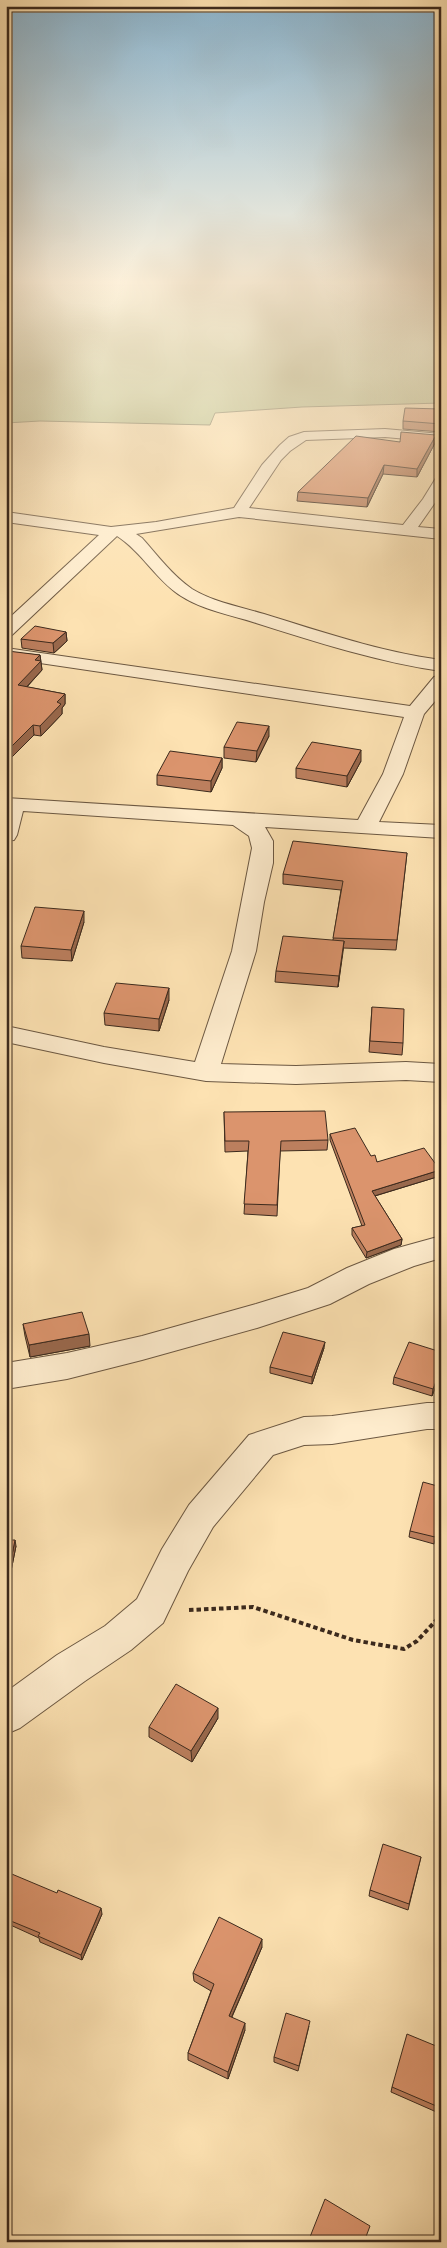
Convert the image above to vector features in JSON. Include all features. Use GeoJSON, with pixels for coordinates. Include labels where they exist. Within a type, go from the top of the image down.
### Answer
{"type":"FeatureCollection","features":[{"type":"Feature","properties":{"kind":"street"},"geometry":{"type":"LineString","coordinates":[[239,512],[284,447],[294,438],[384,433],[441,438]]}},
{"type":"Feature","properties":{"kind":"street"},"geometry":{"type":"LineString","coordinates":[[407,530],[430,500],[441,481]]}},
{"type":"Feature","properties":{"kind":"street"},"geometry":{"type":"LineString","coordinates":[[6,517],[116,531],[156,527],[218,514],[239,512],[441,534]]}},
{"type":"Feature","properties":{"kind":"street"},"geometry":{"type":"LineString","coordinates":[[6,631],[116,531]]}},
{"type":"Feature","properties":{"kind":"street"},"geometry":{"type":"LineString","coordinates":[[116,531],[136,541],[177,586],[189,594],[225,608],[330,642],[420,663],[441,666]]}},
{"type":"Feature","properties":{"kind":"street"},"geometry":{"type":"LineString","coordinates":[[6,610],[25,612]]}},
{"type":"Feature","properties":{"kind":"street"},"geometry":{"type":"LineString","coordinates":[[6,653],[415,713]]}},
{"type":"Feature","properties":{"kind":"street"},"geometry":{"type":"LineString","coordinates":[[365,827],[393,774],[415,713],[441,681]]}},
{"type":"Feature","properties":{"kind":"street"},"geometry":{"type":"LineString","coordinates":[[6,835],[10,804],[291,824],[441,832]]}},
{"type":"Feature","properties":{"kind":"street"},"geometry":{"type":"LineString","coordinates":[[206,1072],[211,1045],[243,956],[251,904],[260,873],[263,843],[253,827],[238,819]]}},
{"type":"Feature","properties":{"kind":"street"},"geometry":{"type":"LineString","coordinates":[[6,1034],[104,1056],[206,1072],[296,1075],[406,1070],[441,1073]]}},
{"type":"Feature","properties":{"kind":"street"},"geometry":{"type":"LineString","coordinates":[[6,1376],[86,1361],[257,1316],[319,1296],[358,1276],[404,1257],[441,1246]]}},
{"type":"Feature","properties":{"kind":"street"},"geometry":{"type":"LineString","coordinates":[[6,1715],[118,1638],[150,1611],[175,1560],[202,1516],[261,1445],[304,1431],[332,1430],[427,1416],[441,1416]]}},
{"type":"Feature","properties":{"kind":"path"},"geometry":{"type":"LineString","coordinates":[[150,1611],[253,1607],[353,1640],[404,1649],[417,1641],[441,1615]]}},
{"type":"Feature","properties":{"kind":"green space"},"geometry":{"type":"Polygon","coordinates":[[[6,390],[441,390],[441,403],[302,407],[215,413],[210,425],[40,421],[6,423],[6,390]]]}},
{"type":"Feature","properties":{"kind":"building"},"geometry":{"type":"Polygon","coordinates":[[[405,408],[441,409],[441,424],[403,421],[405,408]]]}},
{"type":"Feature","properties":{"kind":"building"},"geometry":{"type":"Polygon","coordinates":[[[401,432],[436,435],[417,469],[384,465],[368,498],[298,492],[356,436],[400,442],[401,432]]]}},
{"type":"Feature","properties":{"kind":"building"},"geometry":{"type":"Polygon","coordinates":[[[35,626],[66,632],[53,643],[21,639],[35,626]]]}},
{"type":"Feature","properties":{"kind":"building"},"geometry":{"type":"Polygon","coordinates":[[[6,652],[40,655],[35,660],[41,661],[18,685],[65,694],[57,702],[61,704],[40,726],[33,725],[6,752],[6,652]]]}},
{"type":"Feature","properties":{"kind":"building"},"geometry":{"type":"Polygon","coordinates":[[[237,722],[269,726],[257,751],[224,747],[237,722]]]}},
{"type":"Feature","properties":{"kind":"building"},"geometry":{"type":"Polygon","coordinates":[[[312,742],[361,750],[347,776],[296,768],[312,742]]]}},
{"type":"Feature","properties":{"kind":"building"},"geometry":{"type":"Polygon","coordinates":[[[170,751],[222,758],[211,781],[157,775],[170,751]]]}},
{"type":"Feature","properties":{"kind":"building"},"geometry":{"type":"Polygon","coordinates":[[[293,841],[407,853],[397,940],[333,938],[343,881],[283,874],[293,841]]]}},
{"type":"Feature","properties":{"kind":"building"},"geometry":{"type":"Polygon","coordinates":[[[35,907],[84,911],[71,950],[21,946],[35,907]]]}},
{"type":"Feature","properties":{"kind":"building"},"geometry":{"type":"Polygon","coordinates":[[[283,936],[344,941],[339,976],[276,971],[283,936]]]}},
{"type":"Feature","properties":{"kind":"building"},"geometry":{"type":"Polygon","coordinates":[[[116,983],[169,988],[159,1019],[104,1013],[116,983]]]}},
{"type":"Feature","properties":{"kind":"building"},"geometry":{"type":"Polygon","coordinates":[[[372,1007],[404,1009],[403,1043],[370,1041],[372,1007]]]}},
{"type":"Feature","properties":{"kind":"building"},"geometry":{"type":"Polygon","coordinates":[[[325,1111],[328,1140],[281,1141],[277,1205],[244,1204],[249,1141],[225,1141],[224,1112],[325,1111]]]}},
{"type":"Feature","properties":{"kind":"building"},"geometry":{"type":"Polygon","coordinates":[[[355,1128],[371,1156],[375,1155],[377,1162],[424,1148],[440,1170],[372,1191],[402,1239],[367,1252],[352,1228],[365,1225],[330,1134],[355,1128]]]}},
{"type":"Feature","properties":{"kind":"building"},"geometry":{"type":"Polygon","coordinates":[[[82,1312],[89,1334],[29,1345],[23,1324],[82,1312]]]}},
{"type":"Feature","properties":{"kind":"building"},"geometry":{"type":"Polygon","coordinates":[[[283,1332],[325,1342],[312,1377],[270,1367],[283,1332]]]}},
{"type":"Feature","properties":{"kind":"building"},"geometry":{"type":"Polygon","coordinates":[[[409,1342],[441,1352],[441,1369],[433,1389],[394,1377],[409,1342]]]}},
{"type":"Feature","properties":{"kind":"building"},"geometry":{"type":"Polygon","coordinates":[[[423,1482],[441,1487],[441,1513],[435,1537],[410,1531],[423,1482]]]}},
{"type":"Feature","properties":{"kind":"building"},"geometry":{"type":"Polygon","coordinates":[[[6,1540],[15,1540],[9,1570],[6,1570],[6,1540]]]}},
{"type":"Feature","properties":{"kind":"building"},"geometry":{"type":"Polygon","coordinates":[[[176,1684],[218,1708],[191,1751],[149,1727],[176,1684]]]}},
{"type":"Feature","properties":{"kind":"building"},"geometry":{"type":"Polygon","coordinates":[[[383,1844],[421,1857],[409,1904],[370,1890],[383,1844]]]}},
{"type":"Feature","properties":{"kind":"building"},"geometry":{"type":"Polygon","coordinates":[[[7,1872],[57,1893],[58,1890],[101,1908],[81,1955],[38,1936],[40,1933],[6,1919],[7,1872]]]}},
{"type":"Feature","properties":{"kind":"building"},"geometry":{"type":"Polygon","coordinates":[[[219,1917],[262,1939],[229,2016],[245,2023],[228,2072],[188,2053],[214,1984],[193,1973],[219,1917]]]}},
{"type":"Feature","properties":{"kind":"building"},"geometry":{"type":"Polygon","coordinates":[[[286,2013],[310,2021],[299,2066],[274,2057],[286,2013]]]}},
{"type":"Feature","properties":{"kind":"building"},"geometry":{"type":"Polygon","coordinates":[[[407,2034],[441,2048],[441,2108],[392,2087],[407,2034]]]}},
{"type":"Feature","properties":{"kind":"building"},"geometry":{"type":"Polygon","coordinates":[[[325,2199],[370,2226],[364,2242],[308,2242],[325,2199]]]}}]}
